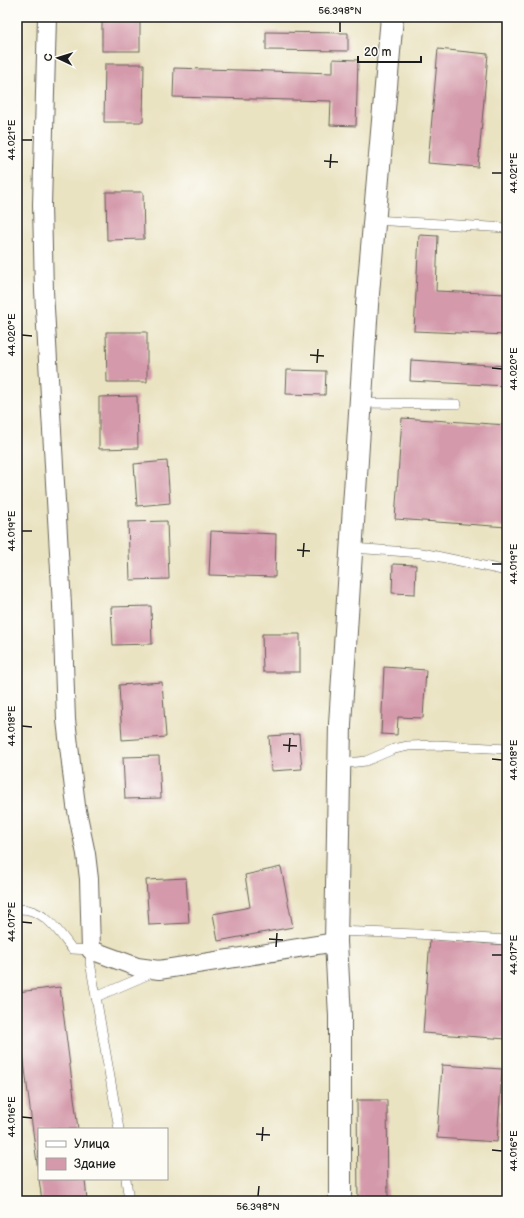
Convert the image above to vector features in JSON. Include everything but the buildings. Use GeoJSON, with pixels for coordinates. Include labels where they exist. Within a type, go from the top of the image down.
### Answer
{"type":"FeatureCollection","features":[{"type":"Feature","properties":{"kind":"street"},"geometry":{"type":"LineString","coordinates":[[46,17],[42,205],[44,291],[62,589],[66,720],[76,806],[86,854],[89,879],[91,950],[136,967],[159,970],[336,937]]}},
{"type":"Feature","properties":{"kind":"street"},"geometry":{"type":"LineString","coordinates":[[340,1201],[340,1016],[336,937],[339,764],[350,548],[360,403],[392,17]]}},
{"type":"Feature","properties":{"kind":"lane"},"geometry":{"type":"LineString","coordinates":[[374,220],[507,228]]}},
{"type":"Feature","properties":{"kind":"lane"},"geometry":{"type":"LineString","coordinates":[[360,403],[457,404]]}},
{"type":"Feature","properties":{"kind":"lane"},"geometry":{"type":"LineString","coordinates":[[350,548],[422,553],[507,571]]}},
{"type":"Feature","properties":{"kind":"lane"},"geometry":{"type":"LineString","coordinates":[[339,764],[366,761],[394,749],[408,746],[437,744],[507,749]]}},
{"type":"Feature","properties":{"kind":"lane"},"geometry":{"type":"LineString","coordinates":[[17,909],[36,912],[48,920],[57,928],[72,949],[91,950],[90,962],[119,1128]]}},
{"type":"Feature","properties":{"kind":"lane"},"geometry":{"type":"LineString","coordinates":[[336,937],[417,934],[507,940]]}},
{"type":"Feature","properties":{"kind":"lane"},"geometry":{"type":"LineString","coordinates":[[96,997],[159,970]]}},
{"type":"Feature","properties":{"kind":"lane"},"geometry":{"type":"LineString","coordinates":[[126,1180],[129,1201]]}}]}
